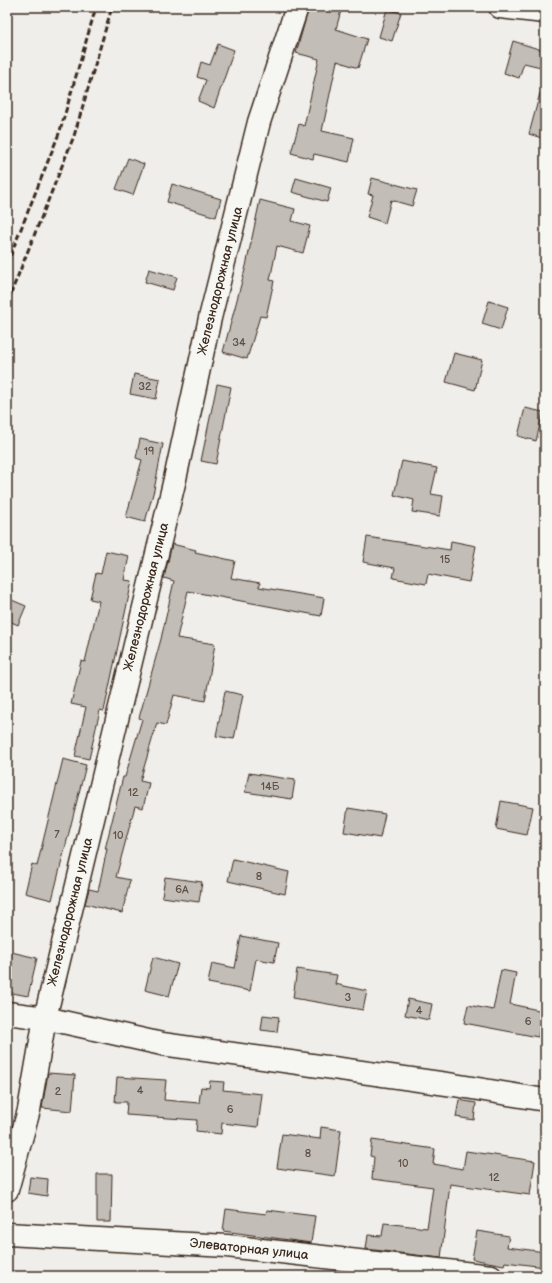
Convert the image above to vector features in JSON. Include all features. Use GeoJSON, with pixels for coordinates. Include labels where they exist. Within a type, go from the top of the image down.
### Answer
{"type":"FeatureCollection","features":[{"type":"Feature","properties":{"kind":"street","name":"Железнодорожная улица"},"geometry":{"type":"LineString","coordinates":[[7,1190],[29,1110],[45,1018],[175,479],[210,318],[259,122],[297,7]]}},
{"type":"Feature","properties":{"kind":"street"},"geometry":{"type":"LineString","coordinates":[[500,7],[545,12]]}},
{"type":"Feature","properties":{"kind":"street"},"geometry":{"type":"LineString","coordinates":[[7,1014],[45,1018],[162,1044],[454,1085],[545,1100]]}},
{"type":"Feature","properties":{"kind":"street","name":"Элеваторная улица"},"geometry":{"type":"LineString","coordinates":[[7,1234],[227,1246],[490,1276]]}},
{"type":"Feature","properties":{"kind":"building"},"geometry":{"type":"Polygon","coordinates":[[[309,7],[342,7],[336,29],[367,39],[358,68],[337,61],[322,131],[354,138],[349,162],[314,154],[313,159],[291,153],[299,124],[304,126],[319,59],[296,53],[309,7]]]}},
{"type":"Feature","properties":{"kind":"building"},"geometry":{"type":"Polygon","coordinates":[[[387,9],[401,13],[392,41],[379,37],[387,9]]]}},
{"type":"Feature","properties":{"kind":"building"},"geometry":{"type":"Polygon","coordinates":[[[513,41],[545,51],[545,68],[524,63],[519,78],[504,73],[513,41]]]}},
{"type":"Feature","properties":{"kind":"building"},"geometry":{"type":"Polygon","coordinates":[[[218,44],[234,50],[214,108],[198,101],[206,80],[197,77],[201,62],[210,65],[218,44]]]}},
{"type":"Feature","properties":{"kind":"building"},"geometry":{"type":"Polygon","coordinates":[[[540,93],[545,94],[545,139],[529,134],[540,93]]]}},
{"type":"Feature","properties":{"kind":"building"},"geometry":{"type":"Polygon","coordinates":[[[128,158],[144,164],[133,195],[116,189],[128,158]]]}},
{"type":"Feature","properties":{"kind":"building"},"geometry":{"type":"Polygon","coordinates":[[[296,178],[331,188],[327,202],[292,192],[296,178]]]}},
{"type":"Feature","properties":{"kind":"building"},"geometry":{"type":"Polygon","coordinates":[[[372,178],[417,190],[412,206],[391,200],[385,223],[367,217],[373,195],[368,194],[372,178]]]}},
{"type":"Feature","properties":{"kind":"building"},"geometry":{"type":"Polygon","coordinates":[[[172,184],[221,199],[216,217],[167,202],[172,184]]]}},
{"type":"Feature","properties":{"kind":"building"},"geometry":{"type":"Polygon","coordinates":[[[260,200],[295,209],[292,221],[310,226],[303,253],[277,246],[270,280],[274,281],[266,317],[260,316],[247,359],[223,352],[246,266],[260,200]]]}},
{"type":"Feature","properties":{"kind":"building"},"geometry":{"type":"Polygon","coordinates":[[[149,269],[177,277],[173,290],[145,282],[149,269]]]}},
{"type":"Feature","properties":{"kind":"building"},"geometry":{"type":"Polygon","coordinates":[[[489,301],[508,307],[501,330],[482,324],[489,301]]]}},
{"type":"Feature","properties":{"kind":"building"},"geometry":{"type":"Polygon","coordinates":[[[454,353],[482,360],[475,390],[446,382],[454,353]]]}},
{"type":"Feature","properties":{"kind":"building"},"geometry":{"type":"Polygon","coordinates":[[[134,374],[160,379],[156,399],[130,394],[134,374]]]}},
{"type":"Feature","properties":{"kind":"building"},"geometry":{"type":"Polygon","coordinates":[[[217,384],[231,387],[216,464],[201,461],[217,384]]]}},
{"type":"Feature","properties":{"kind":"building"},"geometry":{"type":"Polygon","coordinates":[[[525,408],[543,412],[536,441],[518,436],[525,408]]]}},
{"type":"Feature","properties":{"kind":"building"},"geometry":{"type":"Polygon","coordinates":[[[140,439],[163,444],[154,490],[145,522],[126,517],[142,460],[136,458],[140,439]]]}},
{"type":"Feature","properties":{"kind":"building"},"geometry":{"type":"Polygon","coordinates":[[[402,461],[437,468],[431,494],[443,496],[440,516],[412,512],[414,500],[394,495],[402,461]]]}},
{"type":"Feature","properties":{"kind":"building"},"geometry":{"type":"Polygon","coordinates":[[[367,537],[450,550],[451,541],[476,546],[469,582],[428,574],[426,584],[393,578],[395,568],[363,562],[367,537]]]}},
{"type":"Feature","properties":{"kind":"building"},"geometry":{"type":"Polygon","coordinates":[[[172,544],[196,550],[195,552],[235,561],[231,578],[260,583],[259,587],[324,598],[321,616],[188,591],[177,638],[215,644],[205,701],[174,695],[166,725],[157,723],[140,781],[149,783],[143,808],[135,806],[116,877],[130,880],[122,913],[85,904],[89,889],[98,891],[107,849],[105,849],[123,777],[125,777],[142,719],[139,718],[161,639],[174,581],[164,578],[172,544]]]}},
{"type":"Feature","properties":{"kind":"building"},"geometry":{"type":"Polygon","coordinates":[[[106,551],[129,556],[124,580],[132,581],[104,711],[100,710],[89,759],[75,756],[86,707],[71,704],[81,661],[85,662],[99,601],[90,599],[96,573],[101,574],[106,551]]]}},
{"type":"Feature","properties":{"kind":"building"},"geometry":{"type":"Polygon","coordinates":[[[7,598],[26,606],[18,625],[7,620],[7,598]]]}},
{"type":"Feature","properties":{"kind":"building"},"geometry":{"type":"Polygon","coordinates":[[[225,691],[243,695],[234,739],[216,736],[225,691]]]}},
{"type":"Feature","properties":{"kind":"building"},"geometry":{"type":"Polygon","coordinates":[[[63,759],[86,765],[52,900],[25,893],[32,864],[37,866],[63,759]]]}},
{"type":"Feature","properties":{"kind":"building"},"geometry":{"type":"Polygon","coordinates":[[[249,773],[295,780],[292,799],[245,792],[249,773]]]}},
{"type":"Feature","properties":{"kind":"building"},"geometry":{"type":"Polygon","coordinates":[[[501,801],[533,807],[527,835],[496,829],[501,801]]]}},
{"type":"Feature","properties":{"kind":"building"},"geometry":{"type":"Polygon","coordinates":[[[348,808],[385,814],[380,838],[344,832],[348,808]]]}},
{"type":"Feature","properties":{"kind":"building"},"geometry":{"type":"Polygon","coordinates":[[[233,859],[289,872],[285,894],[228,881],[233,859]]]}},
{"type":"Feature","properties":{"kind":"building"},"geometry":{"type":"Polygon","coordinates":[[[165,877],[202,882],[199,902],[162,897],[165,877]]]}},
{"type":"Feature","properties":{"kind":"building"},"geometry":{"type":"Polygon","coordinates":[[[241,936],[278,943],[274,962],[256,959],[250,991],[208,983],[212,963],[235,968],[241,936]]]}},
{"type":"Feature","properties":{"kind":"building"},"geometry":{"type":"Polygon","coordinates":[[[7,951],[37,958],[28,996],[7,992],[7,951]]]}},
{"type":"Feature","properties":{"kind":"building"},"geometry":{"type":"Polygon","coordinates":[[[153,957],[178,964],[169,996],[145,990],[153,957]]]}},
{"type":"Feature","properties":{"kind":"building"},"geometry":{"type":"Polygon","coordinates":[[[297,969],[337,975],[335,984],[367,991],[363,1010],[293,998],[297,969]]]}},
{"type":"Feature","properties":{"kind":"building"},"geometry":{"type":"Polygon","coordinates":[[[501,970],[516,973],[510,1004],[543,1011],[538,1037],[464,1023],[468,1005],[493,1010],[501,970]]]}},
{"type":"Feature","properties":{"kind":"building"},"geometry":{"type":"Polygon","coordinates":[[[408,999],[432,1004],[429,1020],[405,1015],[408,999]]]}},
{"type":"Feature","properties":{"kind":"building"},"geometry":{"type":"Polygon","coordinates":[[[263,1015],[279,1017],[277,1032],[261,1030],[263,1015]]]}},
{"type":"Feature","properties":{"kind":"building"},"geometry":{"type":"Polygon","coordinates":[[[48,1073],[75,1075],[72,1111],[42,1108],[48,1073]]]}},
{"type":"Feature","properties":{"kind":"building"},"geometry":{"type":"Polygon","coordinates":[[[117,1077],[166,1080],[164,1100],[199,1103],[201,1087],[209,1088],[210,1081],[224,1082],[223,1090],[262,1094],[258,1127],[222,1123],[221,1134],[196,1131],[197,1120],[126,1115],[127,1102],[115,1102],[117,1077]]]}},
{"type":"Feature","properties":{"kind":"building"},"geometry":{"type":"Polygon","coordinates":[[[459,1100],[476,1103],[474,1120],[456,1117],[459,1100]]]}},
{"type":"Feature","properties":{"kind":"building"},"geometry":{"type":"Polygon","coordinates":[[[321,1127],[341,1130],[335,1176],[277,1168],[282,1134],[320,1139],[321,1127]]]}},
{"type":"Feature","properties":{"kind":"building"},"geometry":{"type":"Polygon","coordinates":[[[372,1140],[435,1149],[433,1164],[463,1169],[466,1151],[535,1161],[530,1195],[450,1184],[441,1258],[366,1249],[368,1235],[382,1236],[384,1223],[427,1228],[433,1187],[372,1179],[374,1157],[370,1156],[372,1140]]]}},
{"type":"Feature","properties":{"kind":"building"},"geometry":{"type":"Polygon","coordinates":[[[97,1174],[112,1174],[111,1222],[97,1222],[97,1174]]]}},
{"type":"Feature","properties":{"kind":"building"},"geometry":{"type":"Polygon","coordinates":[[[30,1177],[48,1179],[47,1196],[28,1193],[30,1177]]]}},
{"type":"Feature","properties":{"kind":"building"},"geometry":{"type":"Polygon","coordinates":[[[226,1209],[266,1214],[267,1210],[315,1216],[311,1243],[223,1231],[226,1209]]]}},
{"type":"Feature","properties":{"kind":"building"},"geometry":{"type":"Polygon","coordinates":[[[477,1231],[509,1236],[507,1247],[545,1252],[545,1267],[505,1262],[504,1265],[472,1259],[477,1231]]]}},
{"type":"Feature","properties":{"kind":"railway"},"geometry":{"type":"LineString","coordinates":[[7,264],[60,131],[96,7]]}},
{"type":"Feature","properties":{"kind":"railway"},"geometry":{"type":"LineString","coordinates":[[7,303],[74,136],[112,7]]}}]}
